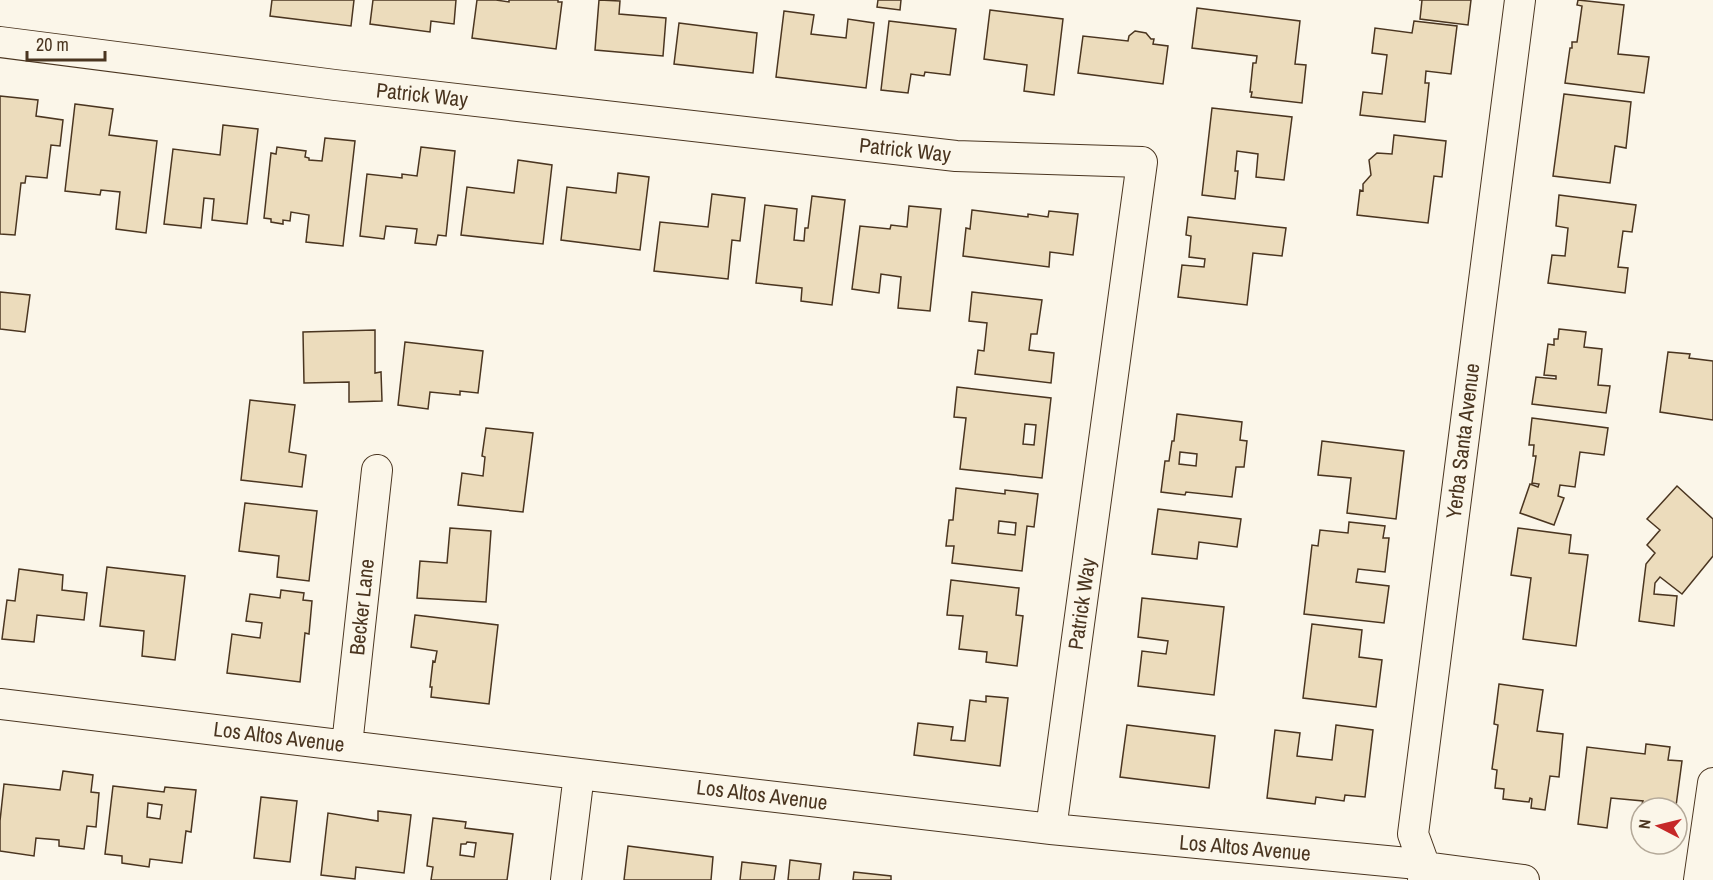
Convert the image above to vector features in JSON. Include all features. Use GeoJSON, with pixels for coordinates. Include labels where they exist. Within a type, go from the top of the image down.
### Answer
{"type":"FeatureCollection","features":[{"type":"Feature","properties":{"kind":"street","name":"Yerba Santa Avenue"},"geometry":{"type":"LineString","coordinates":[[1424,874],[1413,834],[1520,0]]}},
{"type":"Feature","properties":{"kind":"street","name":"Patrick Way"},"geometry":{"type":"LineString","coordinates":[[0,42],[335,85],[956,156],[1142,162],[1051,829]]}},
{"type":"Feature","properties":{"kind":"street","name":"Becker Lane"},"geometry":{"type":"LineString","coordinates":[[346,745],[377,470]]}},
{"type":"Feature","properties":{"kind":"street","name":"Los Altos Avenue"},"geometry":{"type":"LineString","coordinates":[[0,704],[1051,829],[1418,864],[1424,874],[1524,880]]}},
{"type":"Feature","properties":{"kind":"street"},"geometry":{"type":"LineString","coordinates":[[566,880],[579,774]]}},
{"type":"Feature","properties":{"kind":"street"},"geometry":{"type":"LineString","coordinates":[[1699,880],[1713,783]]}},
{"type":"Feature","properties":{"kind":"building"},"geometry":{"type":"Polygon","coordinates":[[[272,0],[354,0],[351,26],[270,16],[272,0]]]}},
{"type":"Feature","properties":{"kind":"building"},"geometry":{"type":"Polygon","coordinates":[[[373,0],[456,0],[454,24],[431,21],[430,32],[370,24],[373,0]]]}},
{"type":"Feature","properties":{"kind":"building"},"geometry":{"type":"Polygon","coordinates":[[[477,0],[509,2],[509,0],[558,0],[562,2],[556,49],[472,38],[477,0]]]}},
{"type":"Feature","properties":{"kind":"building"},"geometry":{"type":"Polygon","coordinates":[[[599,0],[620,1],[619,14],[666,18],[663,56],[595,50],[599,0]]]}},
{"type":"Feature","properties":{"kind":"building"},"geometry":{"type":"Polygon","coordinates":[[[878,0],[901,0],[900,10],[877,7],[878,0]]]}},
{"type":"Feature","properties":{"kind":"building"},"geometry":{"type":"Polygon","coordinates":[[[1422,0],[1471,0],[1468,25],[1420,19],[1422,0]]]}},
{"type":"Feature","properties":{"kind":"building"},"geometry":{"type":"Polygon","coordinates":[[[1578,0],[1624,5],[1618,54],[1649,57],[1644,93],[1565,83],[1570,48],[1572,48],[1572,42],[1577,42],[1582,6],[1577,5],[1578,0]]]}},
{"type":"Feature","properties":{"kind":"building"},"geometry":{"type":"Polygon","coordinates":[[[1197,8],[1300,21],[1295,64],[1306,65],[1302,103],[1251,97],[1253,63],[1256,63],[1257,56],[1192,48],[1197,8]]]}},
{"type":"Feature","properties":{"kind":"building"},"geometry":{"type":"Polygon","coordinates":[[[990,10],[1063,19],[1054,95],[1024,91],[1027,65],[984,59],[990,10]]]}},
{"type":"Feature","properties":{"kind":"building"},"geometry":{"type":"Polygon","coordinates":[[[784,11],[814,15],[811,34],[846,38],[848,19],[874,23],[866,88],[776,77],[784,11]]]}},
{"type":"Feature","properties":{"kind":"building"},"geometry":{"type":"Polygon","coordinates":[[[889,21],[956,29],[950,75],[925,72],[924,76],[911,74],[908,93],[881,90],[889,21]]]}},
{"type":"Feature","properties":{"kind":"building"},"geometry":{"type":"Polygon","coordinates":[[[1414,21],[1457,26],[1451,74],[1426,71],[1425,83],[1429,83],[1425,122],[1360,115],[1363,92],[1382,94],[1387,55],[1372,53],[1375,28],[1412,33],[1414,21]]]}},
{"type":"Feature","properties":{"kind":"building"},"geometry":{"type":"Polygon","coordinates":[[[679,23],[757,33],[753,73],[674,64],[679,23]]]}},
{"type":"Feature","properties":{"kind":"building"},"geometry":{"type":"Polygon","coordinates":[[[1135,31],[1146,33],[1154,39],[1153,44],[1168,46],[1163,84],[1078,73],[1083,36],[1128,41],[1129,36],[1135,31]]]}},
{"type":"Feature","properties":{"kind":"building"},"geometry":{"type":"Polygon","coordinates":[[[1564,94],[1631,102],[1626,148],[1615,146],[1610,183],[1553,176],[1564,94]]]}},
{"type":"Feature","properties":{"kind":"building"},"geometry":{"type":"Polygon","coordinates":[[[0,96],[38,100],[36,116],[63,120],[60,146],[51,145],[47,178],[26,176],[25,183],[21,183],[15,235],[0,234],[0,96]]]}},
{"type":"Feature","properties":{"kind":"building"},"geometry":{"type":"Polygon","coordinates":[[[75,104],[113,109],[109,135],[157,141],[146,233],[116,229],[120,192],[101,190],[100,195],[65,191],[75,104]]]}},
{"type":"Feature","properties":{"kind":"building"},"geometry":{"type":"Polygon","coordinates":[[[1212,108],[1292,117],[1284,180],[1256,177],[1258,154],[1237,151],[1235,171],[1238,171],[1235,199],[1202,195],[1212,108]]]}},
{"type":"Feature","properties":{"kind":"building"},"geometry":{"type":"Polygon","coordinates":[[[223,125],[258,129],[247,224],[212,220],[214,199],[204,198],[201,228],[164,224],[173,149],[220,155],[223,125]]]}},
{"type":"Feature","properties":{"kind":"building"},"geometry":{"type":"Polygon","coordinates":[[[1394,135],[1446,141],[1442,177],[1434,176],[1428,223],[1357,215],[1360,190],[1363,191],[1363,184],[1371,175],[1369,160],[1377,153],[1392,154],[1394,135]]]}},
{"type":"Feature","properties":{"kind":"building"},"geometry":{"type":"Polygon","coordinates":[[[325,138],[355,141],[343,246],[306,242],[309,215],[291,212],[290,221],[283,220],[283,224],[264,218],[271,153],[276,154],[277,147],[306,151],[305,157],[309,160],[322,161],[325,138]]]}},
{"type":"Feature","properties":{"kind":"building"},"geometry":{"type":"Polygon","coordinates":[[[421,147],[455,151],[446,236],[438,235],[436,245],[415,243],[417,229],[386,226],[384,239],[360,236],[367,174],[402,178],[402,174],[417,176],[421,147]]]}},
{"type":"Feature","properties":{"kind":"building"},"geometry":{"type":"Polygon","coordinates":[[[518,160],[552,165],[543,244],[461,235],[467,187],[514,193],[518,160]]]}},
{"type":"Feature","properties":{"kind":"building"},"geometry":{"type":"Polygon","coordinates":[[[618,173],[649,177],[640,250],[561,240],[567,187],[616,193],[618,173]]]}},
{"type":"Feature","properties":{"kind":"building"},"geometry":{"type":"Polygon","coordinates":[[[712,194],[745,198],[740,241],[732,240],[728,279],[654,271],[660,222],[708,227],[712,194]]]}},
{"type":"Feature","properties":{"kind":"building"},"geometry":{"type":"Polygon","coordinates":[[[1559,195],[1636,205],[1632,232],[1623,231],[1618,267],[1628,268],[1625,293],[1548,283],[1552,255],[1565,256],[1568,228],[1556,226],[1559,195]]]}},
{"type":"Feature","properties":{"kind":"building"},"geometry":{"type":"Polygon","coordinates":[[[812,196],[845,200],[832,305],[801,301],[802,288],[756,283],[765,205],[797,209],[794,240],[804,241],[812,196]]]}},
{"type":"Feature","properties":{"kind":"building"},"geometry":{"type":"Polygon","coordinates":[[[909,206],[941,209],[930,311],[898,308],[901,277],[881,274],[879,293],[852,289],[860,226],[890,229],[891,225],[907,227],[909,206]]]}},
{"type":"Feature","properties":{"kind":"building"},"geometry":{"type":"Polygon","coordinates":[[[972,210],[1028,217],[1028,214],[1048,217],[1049,211],[1078,214],[1073,255],[1050,252],[1049,267],[963,256],[966,228],[970,229],[972,210]]]}},
{"type":"Feature","properties":{"kind":"building"},"geometry":{"type":"Polygon","coordinates":[[[1188,217],[1286,228],[1282,256],[1253,253],[1247,305],[1178,297],[1182,265],[1204,267],[1205,259],[1189,257],[1191,236],[1186,235],[1188,217]]]}},
{"type":"Feature","properties":{"kind":"building"},"geometry":{"type":"Polygon","coordinates":[[[0,292],[30,295],[25,332],[0,329],[0,292]]]}},
{"type":"Feature","properties":{"kind":"building"},"geometry":{"type":"Polygon","coordinates":[[[972,292],[1042,300],[1037,334],[1031,334],[1029,350],[1054,353],[1051,383],[975,374],[978,350],[984,351],[987,323],[969,321],[972,292]]]}},
{"type":"Feature","properties":{"kind":"building"},"geometry":{"type":"Polygon","coordinates":[[[1559,329],[1586,332],[1584,347],[1602,349],[1598,385],[1610,386],[1606,413],[1532,404],[1536,377],[1556,379],[1556,376],[1544,375],[1548,344],[1554,345],[1554,339],[1558,339],[1559,329]]]}},
{"type":"Feature","properties":{"kind":"building"},"geometry":{"type":"Polygon","coordinates":[[[375,330],[375,373],[381,372],[382,401],[349,402],[349,382],[304,383],[303,332],[375,330]]]}},
{"type":"Feature","properties":{"kind":"building"},"geometry":{"type":"Polygon","coordinates":[[[405,342],[483,351],[478,393],[460,391],[460,395],[430,392],[428,409],[398,405],[405,342]]]}},
{"type":"Feature","properties":{"kind":"building"},"geometry":{"type":"Polygon","coordinates":[[[1668,352],[1690,354],[1689,358],[1713,361],[1713,420],[1660,412],[1668,352]]]}},
{"type":"Feature","properties":{"kind":"building"},"geometry":{"type":"Polygon","coordinates":[[[957,387],[1051,398],[1042,478],[960,469],[966,418],[954,417],[957,387]],[[1025,424],[1023,444],[1034,445],[1036,425],[1025,424]]]}},
{"type":"Feature","properties":{"kind":"building"},"geometry":{"type":"Polygon","coordinates":[[[250,400],[295,405],[289,452],[306,455],[302,487],[241,480],[250,400]]]}},
{"type":"Feature","properties":{"kind":"building"},"geometry":{"type":"Polygon","coordinates":[[[1177,414],[1242,422],[1240,440],[1247,441],[1244,467],[1236,467],[1232,497],[1161,492],[1165,461],[1169,461],[1172,441],[1174,441],[1177,414]],[[1180,452],[1179,464],[1196,466],[1197,454],[1180,452]]]}},
{"type":"Feature","properties":{"kind":"building"},"geometry":{"type":"Polygon","coordinates":[[[1532,418],[1608,428],[1604,455],[1580,452],[1575,487],[1560,485],[1558,496],[1564,498],[1554,525],[1520,513],[1530,484],[1538,487],[1539,484],[1532,483],[1536,456],[1533,456],[1534,445],[1529,445],[1532,418]]]}},
{"type":"Feature","properties":{"kind":"building"},"geometry":{"type":"Polygon","coordinates":[[[486,428],[533,433],[523,512],[458,505],[462,473],[483,476],[485,457],[482,456],[486,428]]]}},
{"type":"Feature","properties":{"kind":"building"},"geometry":{"type":"Polygon","coordinates":[[[1322,441],[1404,451],[1396,519],[1347,513],[1351,478],[1318,475],[1322,441]]]}},
{"type":"Feature","properties":{"kind":"building"},"geometry":{"type":"Polygon","coordinates":[[[1677,486],[1713,519],[1713,556],[1682,594],[1660,577],[1655,583],[1654,594],[1677,596],[1674,626],[1639,621],[1646,564],[1655,553],[1647,545],[1660,530],[1647,519],[1677,486]]]}},
{"type":"Feature","properties":{"kind":"building"},"geometry":{"type":"Polygon","coordinates":[[[956,488],[1005,494],[1005,490],[1038,494],[1034,527],[1027,526],[1022,571],[952,563],[954,546],[946,546],[949,520],[953,520],[956,488]],[[999,521],[998,533],[1015,535],[1016,523],[999,521]]]}},
{"type":"Feature","properties":{"kind":"building"},"geometry":{"type":"Polygon","coordinates":[[[245,503],[317,511],[309,581],[277,577],[279,556],[239,551],[245,503]]]}},
{"type":"Feature","properties":{"kind":"building"},"geometry":{"type":"Polygon","coordinates":[[[1158,509],[1241,519],[1237,547],[1199,542],[1197,559],[1152,554],[1158,509]]]}},
{"type":"Feature","properties":{"kind":"building"},"geometry":{"type":"Polygon","coordinates":[[[1349,522],[1385,526],[1383,538],[1389,538],[1385,572],[1358,569],[1356,582],[1389,586],[1384,623],[1304,614],[1312,545],[1318,546],[1320,530],[1348,533],[1349,522]]]}},
{"type":"Feature","properties":{"kind":"building"},"geometry":{"type":"Polygon","coordinates":[[[450,528],[491,531],[486,602],[417,598],[420,561],[447,563],[450,528]]]}},
{"type":"Feature","properties":{"kind":"building"},"geometry":{"type":"Polygon","coordinates":[[[1518,528],[1571,535],[1569,553],[1588,555],[1576,646],[1523,639],[1531,578],[1511,575],[1518,528]]]}},
{"type":"Feature","properties":{"kind":"building"},"geometry":{"type":"Polygon","coordinates":[[[107,567],[185,576],[175,660],[142,656],[144,631],[100,626],[107,567]]]}},
{"type":"Feature","properties":{"kind":"building"},"geometry":{"type":"Polygon","coordinates":[[[19,569],[63,575],[62,590],[87,593],[84,620],[37,615],[34,642],[2,639],[7,600],[15,601],[19,569]]]}},
{"type":"Feature","properties":{"kind":"building"},"geometry":{"type":"Polygon","coordinates":[[[951,580],[1019,588],[1016,615],[1023,616],[1017,666],[986,662],[987,652],[959,649],[963,616],[947,615],[951,580]]]}},
{"type":"Feature","properties":{"kind":"building"},"geometry":{"type":"Polygon","coordinates":[[[281,590],[304,593],[303,600],[312,601],[309,634],[305,633],[300,682],[227,673],[232,634],[260,638],[262,623],[246,621],[250,594],[280,598],[281,590]]]}},
{"type":"Feature","properties":{"kind":"building"},"geometry":{"type":"Polygon","coordinates":[[[1142,598],[1224,607],[1214,695],[1138,686],[1142,651],[1166,654],[1168,641],[1138,637],[1142,598]]]}},
{"type":"Feature","properties":{"kind":"building"},"geometry":{"type":"Polygon","coordinates":[[[415,615],[498,625],[489,704],[431,697],[433,661],[435,662],[437,651],[411,647],[415,615]]]}},
{"type":"Feature","properties":{"kind":"building"},"geometry":{"type":"Polygon","coordinates":[[[1312,624],[1362,630],[1359,657],[1382,660],[1376,707],[1303,698],[1312,624]]]}},
{"type":"Feature","properties":{"kind":"building"},"geometry":{"type":"Polygon","coordinates":[[[1499,684],[1543,690],[1537,731],[1563,734],[1559,777],[1550,776],[1545,810],[1531,808],[1532,799],[1530,798],[1529,802],[1503,799],[1504,789],[1495,788],[1497,770],[1492,769],[1498,725],[1494,724],[1499,684]]]}},
{"type":"Feature","properties":{"kind":"building"},"geometry":{"type":"Polygon","coordinates":[[[986,696],[1008,698],[1000,766],[914,755],[918,723],[953,727],[951,740],[965,741],[970,700],[986,702],[986,696]]]}},
{"type":"Feature","properties":{"kind":"building"},"geometry":{"type":"Polygon","coordinates":[[[1127,725],[1215,736],[1209,788],[1120,777],[1127,725]]]}},
{"type":"Feature","properties":{"kind":"building"},"geometry":{"type":"Polygon","coordinates":[[[1336,725],[1373,730],[1365,797],[1345,795],[1344,801],[1316,797],[1315,804],[1267,798],[1275,730],[1300,733],[1297,756],[1332,760],[1336,725]]]}},
{"type":"Feature","properties":{"kind":"building"},"geometry":{"type":"Polygon","coordinates":[[[1646,744],[1670,747],[1668,760],[1682,761],[1677,796],[1629,796],[1629,800],[1611,798],[1607,828],[1578,824],[1587,747],[1645,754],[1646,744]]]}},
{"type":"Feature","properties":{"kind":"building"},"geometry":{"type":"Polygon","coordinates":[[[63,771],[93,775],[91,792],[99,793],[96,827],[87,826],[84,849],[59,846],[59,840],[36,838],[34,856],[0,851],[4,784],[60,790],[63,771]]]}},
{"type":"Feature","properties":{"kind":"building"},"geometry":{"type":"Polygon","coordinates":[[[113,786],[164,792],[165,787],[196,790],[191,832],[186,831],[182,863],[150,859],[149,867],[122,863],[122,856],[105,854],[113,786]],[[148,803],[147,817],[160,819],[162,805],[148,803]]]}},
{"type":"Feature","properties":{"kind":"building"},"geometry":{"type":"Polygon","coordinates":[[[261,797],[297,801],[290,862],[254,858],[261,797]]]}},
{"type":"Feature","properties":{"kind":"building"},"geometry":{"type":"Polygon","coordinates":[[[378,811],[411,815],[404,873],[356,867],[355,879],[321,875],[328,813],[378,821],[378,811]]]}},
{"type":"Feature","properties":{"kind":"building"},"geometry":{"type":"Polygon","coordinates":[[[433,818],[466,822],[465,828],[513,834],[507,880],[431,880],[433,867],[427,866],[433,818]],[[476,843],[461,844],[460,855],[474,857],[476,843]]]}},
{"type":"Feature","properties":{"kind":"building"},"geometry":{"type":"Polygon","coordinates":[[[628,846],[713,857],[711,880],[624,880],[628,846]]]}},
{"type":"Feature","properties":{"kind":"building"},"geometry":{"type":"Polygon","coordinates":[[[790,860],[821,864],[819,880],[788,880],[790,860]]]}},
{"type":"Feature","properties":{"kind":"building"},"geometry":{"type":"Polygon","coordinates":[[[742,862],[776,866],[774,880],[740,880],[742,862]]]}},
{"type":"Feature","properties":{"kind":"building"},"geometry":{"type":"Polygon","coordinates":[[[854,872],[891,876],[891,880],[853,880],[854,872]]]}}]}
